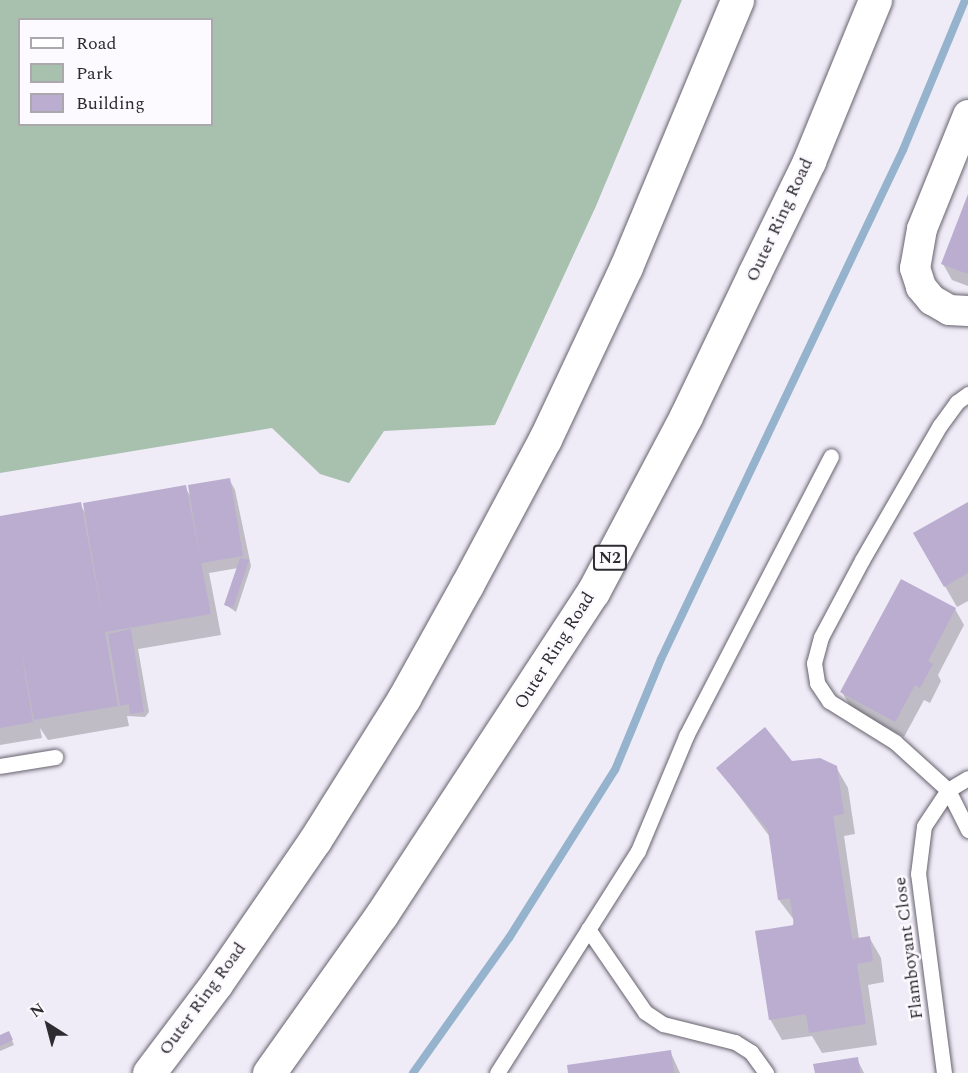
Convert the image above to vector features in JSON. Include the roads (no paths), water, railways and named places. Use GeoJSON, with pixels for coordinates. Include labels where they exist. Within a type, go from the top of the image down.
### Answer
{"type":"FeatureCollection","features":[{"type":"Feature","properties":{"kind":"highway","name":"Outer Ring Road"},"geometry":{"type":"LineString","coordinates":[[149,1073],[216,984],[315,840],[404,698],[467,585],[545,439],[626,267],[737,0]]}},
{"type":"Feature","properties":{"kind":"highway","name":"Outer Ring Road"},"geometry":{"type":"LineString","coordinates":[[268,1073],[395,895],[592,592],[686,416],[774,233],[875,0]]}},
{"type":"Feature","properties":{"kind":"street"},"geometry":{"type":"LineString","coordinates":[[968,115],[922,229],[915,268],[921,287],[932,300],[949,310],[968,311]]}},
{"type":"Feature","properties":{"kind":"lane"},"geometry":{"type":"LineString","coordinates":[[968,394],[957,402],[940,425],[868,550],[821,637],[814,663],[817,683],[829,701],[896,742],[948,790],[968,830]]}},
{"type":"Feature","properties":{"kind":"lane"},"geometry":{"type":"LineString","coordinates":[[497,1073],[638,851],[686,736],[831,456]]}},
{"type":"Feature","properties":{"kind":"lane"},"geometry":{"type":"LineString","coordinates":[[0,766],[55,758]]}},
{"type":"Feature","properties":{"kind":"lane"},"geometry":{"type":"LineString","coordinates":[[948,790],[968,778]]}},
{"type":"Feature","properties":{"kind":"lane","name":"Flamboyant Close"},"geometry":{"type":"LineString","coordinates":[[944,1073],[918,873],[924,826],[948,790]]}},
{"type":"Feature","properties":{"kind":"lane"},"geometry":{"type":"LineString","coordinates":[[588,929],[645,1012],[663,1024],[735,1042],[751,1052],[766,1073]]}},
{"type":"Feature","properties":{"kind":"waterway"},"geometry":{"type":"LineString","coordinates":[[413,1073],[509,938],[615,770],[661,659],[903,150],[965,0]]}}]}
